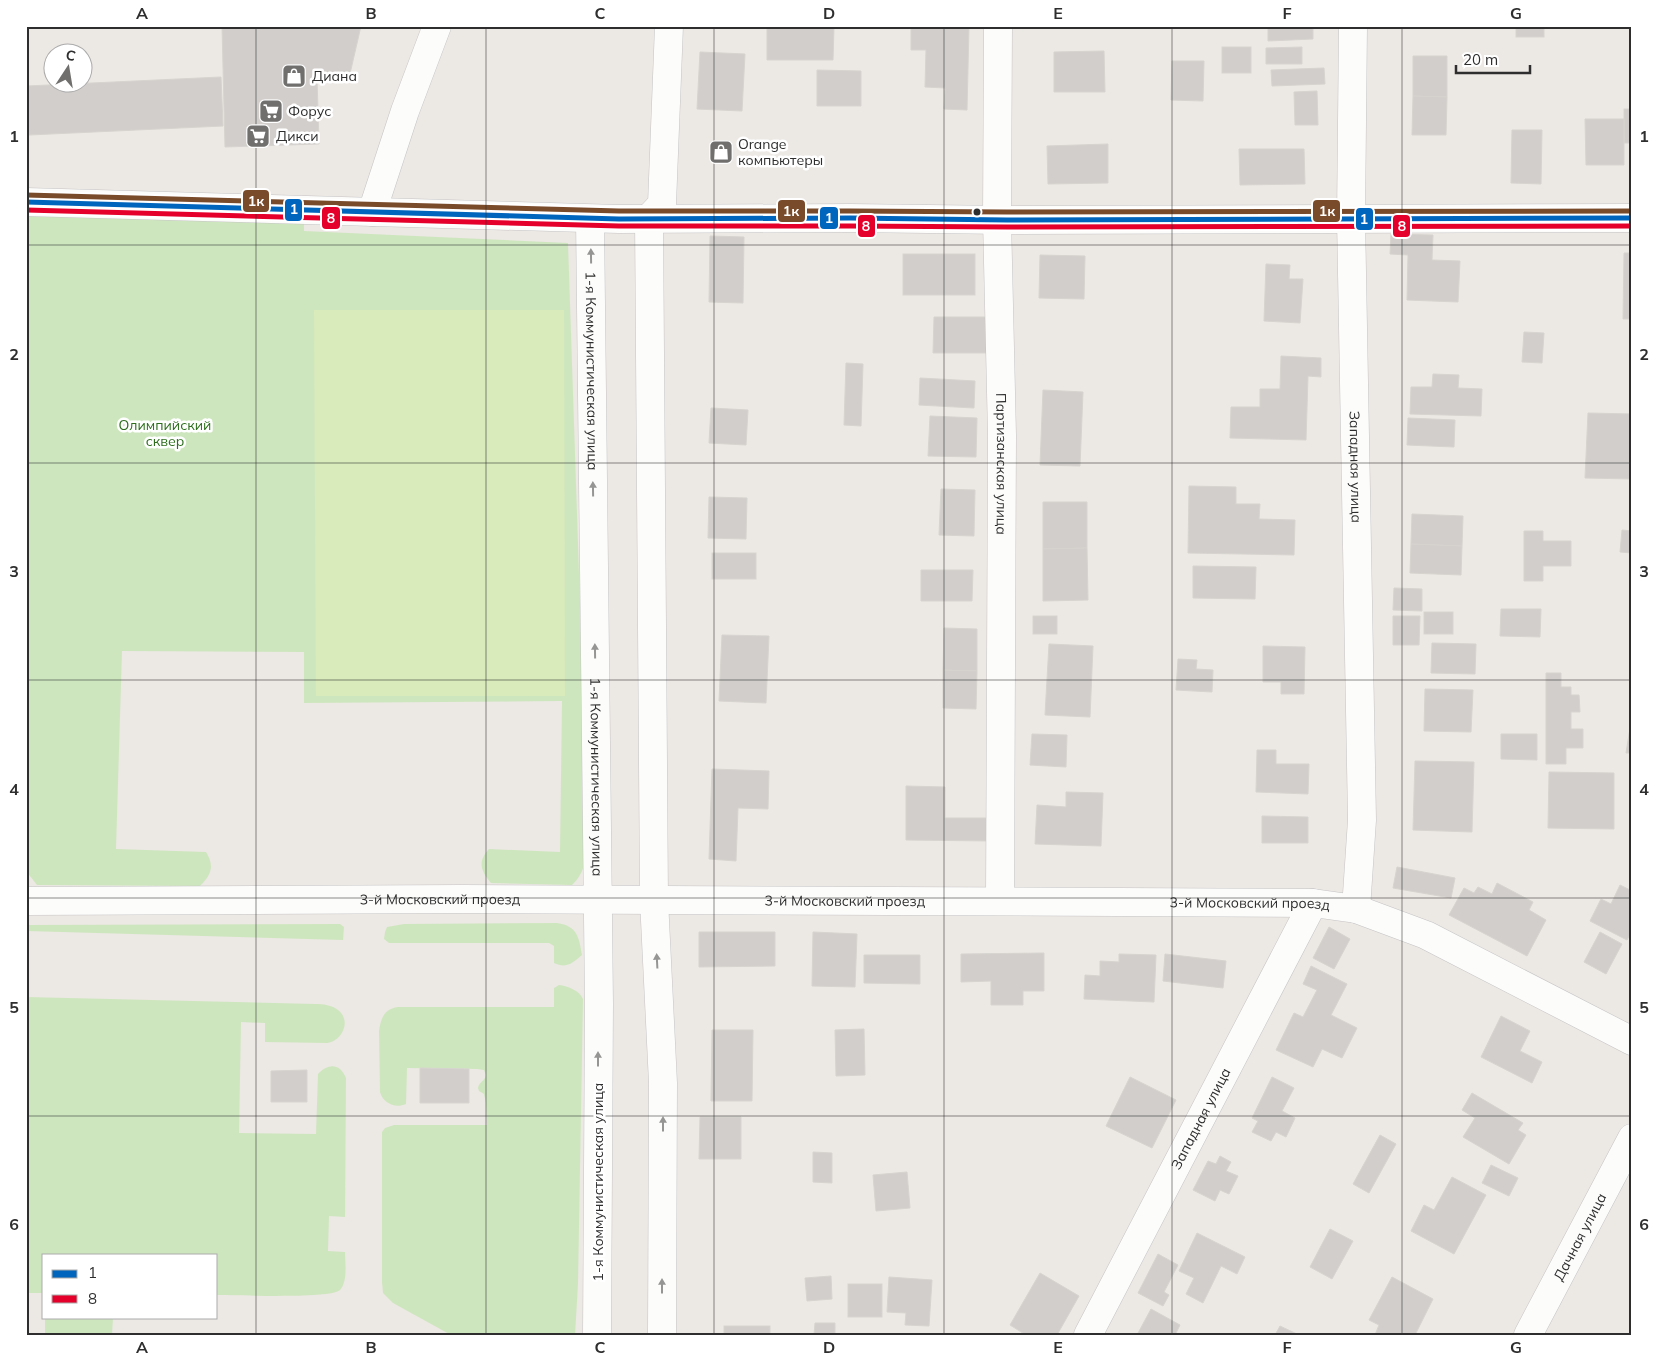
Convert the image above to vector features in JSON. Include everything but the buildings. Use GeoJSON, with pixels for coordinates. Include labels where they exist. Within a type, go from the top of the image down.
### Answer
{"type":"FeatureCollection","features":[{"type":"Feature","properties":{"kind":"street"},"geometry":{"type":"LineString","coordinates":[[372,212],[405,111],[437,26]]}},
{"type":"Feature","properties":{"kind":"street"},"geometry":{"type":"LineString","coordinates":[[662,1335],[663,1083],[654,900],[648,218],[662,204],[670,26]]}},
{"type":"Feature","properties":{"kind":"street","name":"Партизанская улица"},"geometry":{"type":"LineString","coordinates":[[998,26],[997,220],[1002,435],[1000,900]]}},
{"type":"Feature","properties":{"kind":"street","name":"Западная улица"},"geometry":{"type":"LineString","coordinates":[[1352,26],[1351,218],[1362,820],[1356,908]]}},
{"type":"Feature","properties":{"kind":"street"},"geometry":{"type":"LineString","coordinates":[[26,202],[590,218],[997,220],[1632,218]]}},
{"type":"Feature","properties":{"kind":"street","name":"1-я Коммунистическая улица"},"geometry":{"type":"LineString","coordinates":[[590,218],[598,900],[597,1335]]}},
{"type":"Feature","properties":{"kind":"street","name":"3-й Московский проезд"},"geometry":{"type":"LineString","coordinates":[[26,901],[1000,900],[1313,903],[1356,908],[1426,935],[1632,1041]]}},
{"type":"Feature","properties":{"kind":"street","name":"Западная улица"},"geometry":{"type":"LineString","coordinates":[[1088,1335],[1313,903]]}},
{"type":"Feature","properties":{"kind":"street","name":"Дачная улица"},"geometry":{"type":"LineString","coordinates":[[1528,1335],[1632,1138]]}},
{"type":"Feature","properties":{"kind":"green space","name":"Олимпийский сквер"},"geometry":{"type":"Polygon","coordinates":[[[304,210],[304,231],[568,243],[588,844],[582,871],[572,885],[491,883],[482,866],[483,858],[489,849],[560,852],[562,701],[304,703],[304,652],[122,651],[116,849],[206,852],[211,866],[207,878],[200,886],[37,885],[26,871],[26,215],[304,210]]]}},
{"type":"Feature","properties":{"kind":"green space"},"geometry":{"type":"Polygon","coordinates":[[[314,310],[564,310],[565,696],[316,696],[314,310]]]}},
{"type":"Feature","properties":{"kind":"green space"},"geometry":{"type":"Polygon","coordinates":[[[557,923],[573,930],[580,943],[582,955],[566,965],[554,963],[554,946],[549,943],[389,943],[384,939],[387,927],[404,924],[557,923]]]}},
{"type":"Feature","properties":{"kind":"green space"},"geometry":{"type":"Polygon","coordinates":[[[340,924],[344,927],[343,940],[26,931],[26,925],[340,924]]]}},
{"type":"Feature","properties":{"kind":"green space"},"geometry":{"type":"Polygon","coordinates":[[[559,985],[573,989],[583,999],[578,1284],[575,1335],[451,1335],[393,1303],[383,1293],[382,1132],[385,1128],[394,1125],[487,1125],[484,1094],[478,1088],[486,1075],[484,1070],[477,1069],[407,1068],[406,1104],[398,1106],[390,1104],[380,1092],[379,1031],[381,1022],[386,1012],[398,1007],[554,1007],[554,988],[559,985]]]}},
{"type":"Feature","properties":{"kind":"green space"},"geometry":{"type":"Polygon","coordinates":[[[26,997],[318,1004],[336,1008],[342,1014],[345,1025],[341,1035],[327,1043],[265,1042],[265,1023],[241,1022],[239,1133],[316,1134],[318,1074],[330,1066],[337,1067],[343,1073],[346,1078],[345,1217],[329,1216],[328,1251],[345,1252],[345,1277],[340,1290],[333,1293],[302,1296],[218,1295],[218,1254],[42,1254],[42,1293],[26,1293],[26,997]]]}},
{"type":"Feature","properties":{"kind":"green space"},"geometry":{"type":"Polygon","coordinates":[[[45,1318],[113,1318],[112,1335],[45,1335],[45,1318]]]}},
{"type":"Feature","properties":{"kind":"transit line","name":"1к"},"geometry":{"type":"LineString","coordinates":[[26,195],[619,211],[1632,211]]}},
{"type":"Feature","properties":{"kind":"transit line","name":"1"},"geometry":{"type":"LineString","coordinates":[[26,202],[619,219],[1632,218]]}},
{"type":"Feature","properties":{"kind":"transit line","name":"8"},"geometry":{"type":"LineString","coordinates":[[26,210],[619,226],[1632,226]]}},
{"type":"Feature","properties":{"kind":"place","name":"Диана"},"geometry":{"type":"Point","coordinates":[294,76]}},
{"type":"Feature","properties":{"kind":"place","name":"Форус"},"geometry":{"type":"Point","coordinates":[271,111]}},
{"type":"Feature","properties":{"kind":"place","name":"Дикси"},"geometry":{"type":"Point","coordinates":[258,136]}},
{"type":"Feature","properties":{"kind":"place","name":"Orange компьютеры"},"geometry":{"type":"Point","coordinates":[721,152]}}]}
